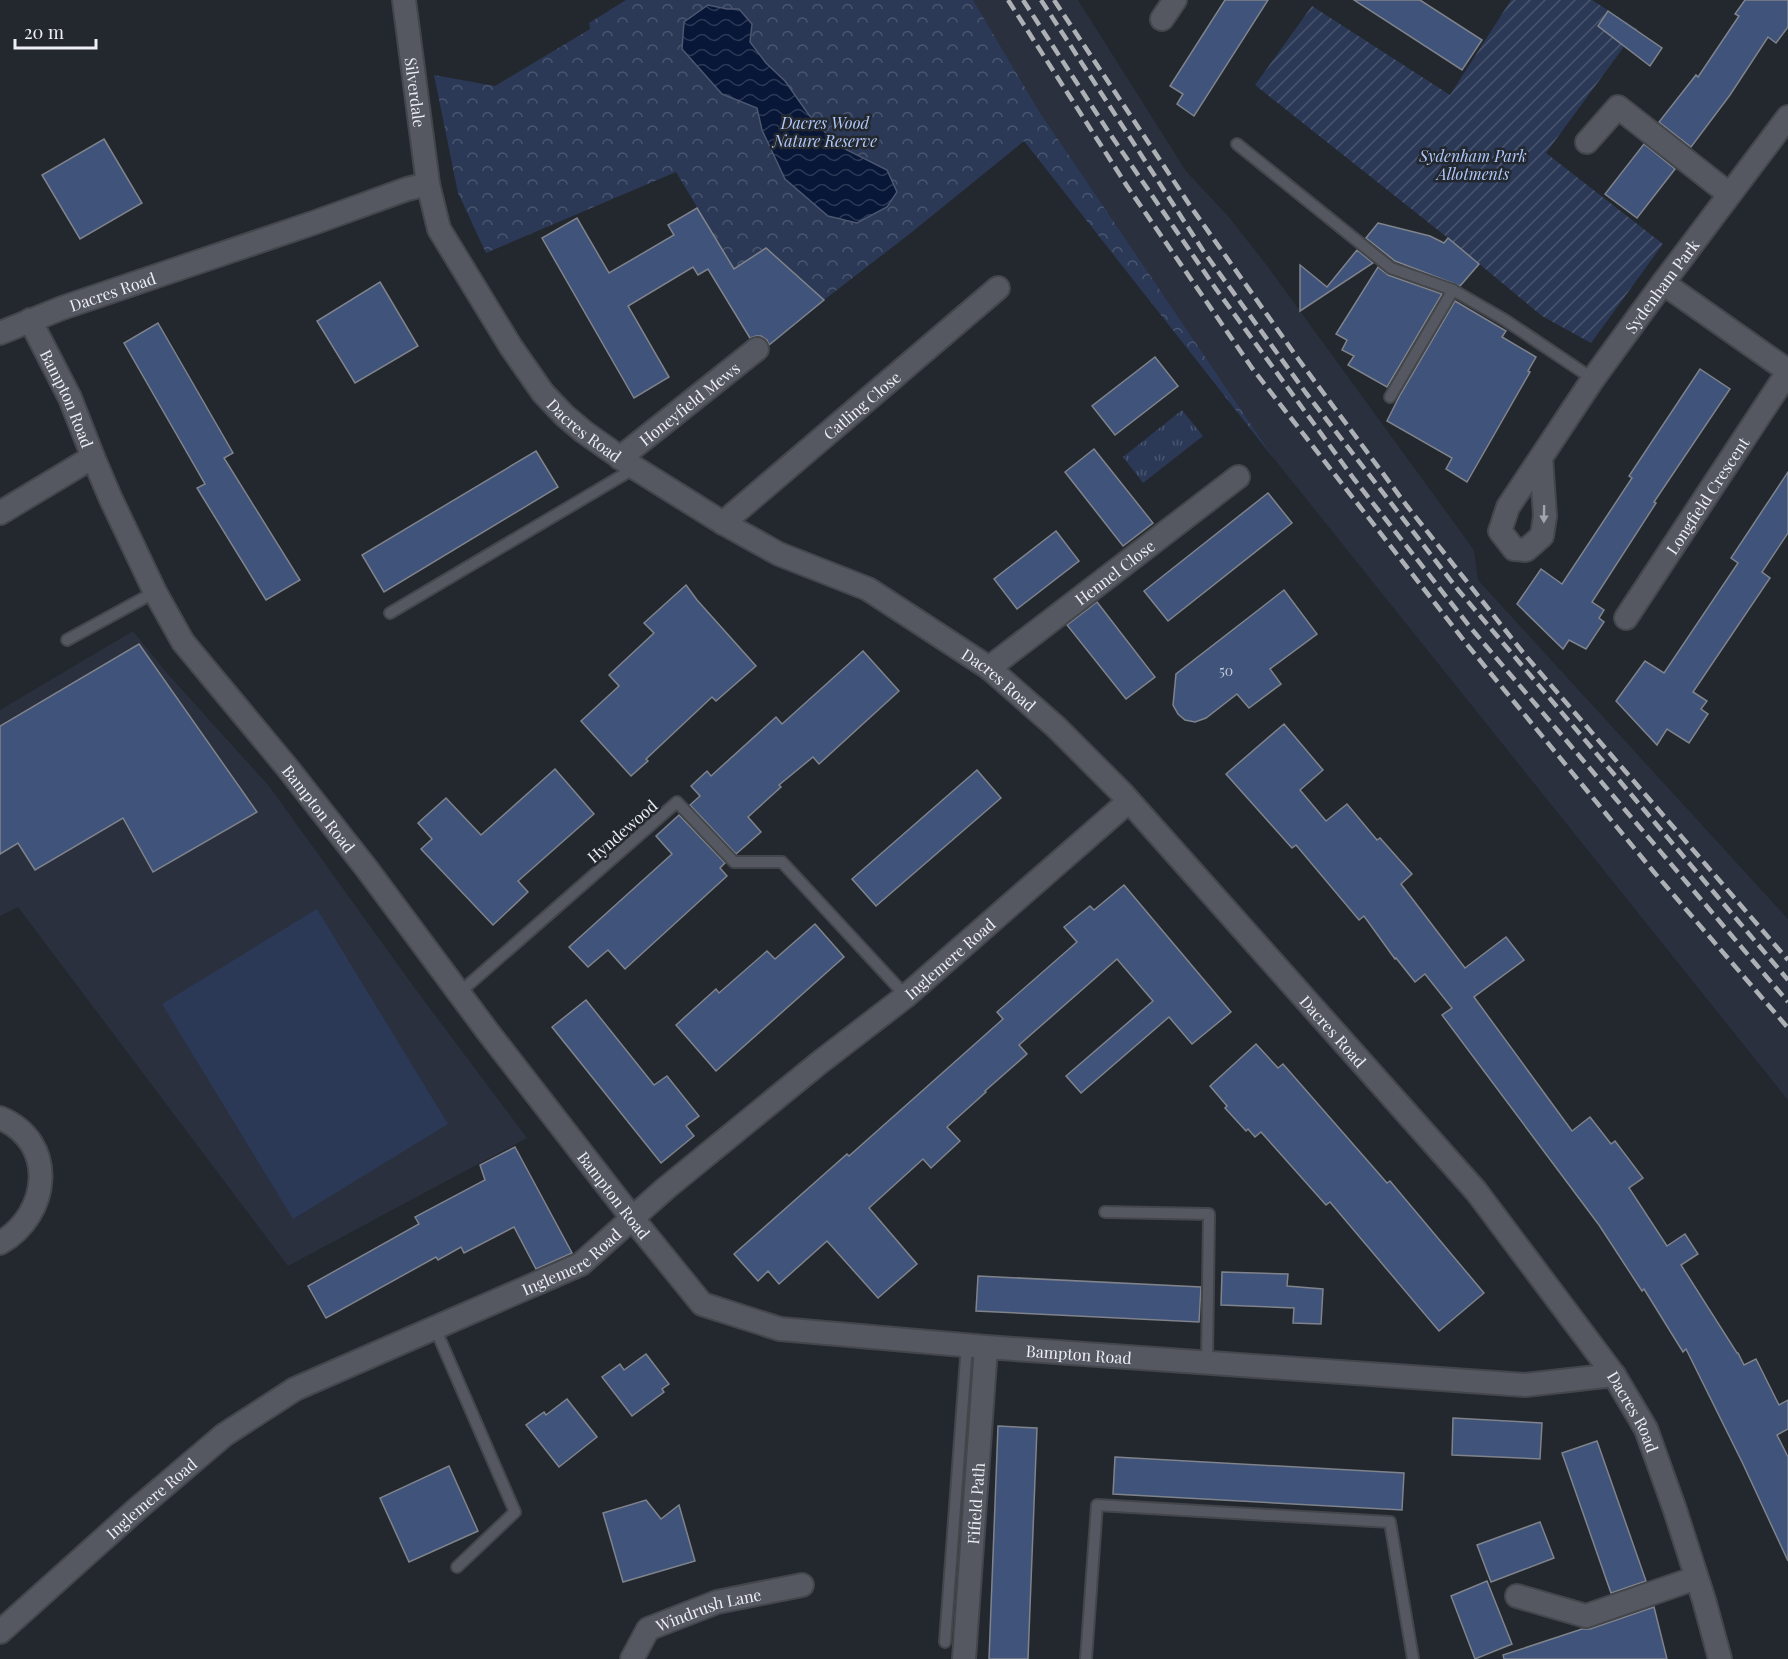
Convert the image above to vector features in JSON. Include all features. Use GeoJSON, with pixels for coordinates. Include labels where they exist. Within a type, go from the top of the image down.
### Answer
{"type":"FeatureCollection","features":[{"type":"Feature","properties":{"kind":"street","name":"Silverdale"},"geometry":{"type":"LineString","coordinates":[[404,0],[428,184]]}},
{"type":"Feature","properties":{"kind":"street"},"geometry":{"type":"LineString","coordinates":[[1162,20],[1175,0]]}},
{"type":"Feature","properties":{"kind":"street"},"geometry":{"type":"LineString","coordinates":[[1587,142],[1618,107],[1729,194]]}},
{"type":"Feature","properties":{"kind":"street","name":"Sydenham Park"},"geometry":{"type":"LineString","coordinates":[[1541,458],[1593,379],[1788,117]]}},
{"type":"Feature","properties":{"kind":"street","name":"Dacres Road"},"geometry":{"type":"LineString","coordinates":[[0,333],[30,320],[191,263],[407,189],[428,184],[439,229],[511,347],[543,393],[565,416],[628,463],[723,523],[779,554],[868,589],[989,668],[1056,728],[1129,801],[1476,1191],[1614,1375],[1646,1429],[1674,1506],[1720,1659]]}},
{"type":"Feature","properties":{"kind":"street","name":"Longfield Crescent"},"geometry":{"type":"LineString","coordinates":[[1626,618],[1788,372],[1663,283]]}},
{"type":"Feature","properties":{"kind":"street","name":"Catling Close"},"geometry":{"type":"LineString","coordinates":[[723,523],[998,288]]}},
{"type":"Feature","properties":{"kind":"street","name":"Bampton Road"},"geometry":{"type":"LineString","coordinates":[[30,320],[70,398],[93,457],[155,592],[183,642],[286,766],[367,869],[633,1219],[702,1304],[780,1329],[977,1346],[1525,1385],[1614,1375]]}},
{"type":"Feature","properties":{"kind":"street","name":"Honeyfield Mews"},"geometry":{"type":"LineString","coordinates":[[628,463],[757,349]]}},
{"type":"Feature","properties":{"kind":"street"},"geometry":{"type":"LineString","coordinates":[[0,513],[93,457]]}},
{"type":"Feature","properties":{"kind":"street","name":"Hennel Close"},"geometry":{"type":"LineString","coordinates":[[989,668],[1238,477]]}},
{"type":"Feature","properties":{"kind":"street","name":"Inglemere Road"},"geometry":{"type":"LineString","coordinates":[[0,1632],[137,1509],[224,1435],[295,1389],[581,1264],[819,1063],[906,996],[1129,801]]}},
{"type":"Feature","properties":{"kind":"street"},"geometry":{"type":"LineString","coordinates":[[0,1118],[18,1128],[28,1138],[35,1151],[40,1181],[38,1196],[32,1212],[12,1237],[0,1243]]}},
{"type":"Feature","properties":{"kind":"street","name":"Fifield Path"},"geometry":{"type":"LineString","coordinates":[[964,1659],[977,1346]]}},
{"type":"Feature","properties":{"kind":"street"},"geometry":{"type":"LineString","coordinates":[[1517,1596],[1586,1616],[1696,1578]]}},
{"type":"Feature","properties":{"kind":"street","name":"Windrush Lane"},"geometry":{"type":"LineString","coordinates":[[632,1659],[648,1629],[717,1602],[802,1585]]}},
{"type":"Feature","properties":{"kind":"lane"},"geometry":{"type":"LineString","coordinates":[[1237,144],[1391,268],[1453,290],[1505,320],[1593,379]]}},
{"type":"Feature","properties":{"kind":"lane"},"geometry":{"type":"LineString","coordinates":[[1390,397],[1453,290]]}},
{"type":"Feature","properties":{"kind":"lane"},"geometry":{"type":"LineString","coordinates":[[390,613],[628,463]]}},
{"type":"Feature","properties":{"kind":"lane"},"geometry":{"type":"LineString","coordinates":[[67,640],[155,592]]}},
{"type":"Feature","properties":{"kind":"lane","name":"Hyndewood"},"geometry":{"type":"LineString","coordinates":[[459,993],[677,802],[734,862],[782,862],[906,996]]}},
{"type":"Feature","properties":{"kind":"lane"},"geometry":{"type":"LineString","coordinates":[[1105,1212],[1209,1214],[1207,1362]]}},
{"type":"Feature","properties":{"kind":"lane"},"geometry":{"type":"LineString","coordinates":[[435,1329],[515,1512],[457,1567]]}},
{"type":"Feature","properties":{"kind":"lane"},"geometry":{"type":"LineString","coordinates":[[945,1642],[977,1346]]}},
{"type":"Feature","properties":{"kind":"lane"},"geometry":{"type":"LineString","coordinates":[[1086,1659],[1097,1505],[1390,1522],[1413,1659]]}},
{"type":"Feature","properties":{"kind":"shaded area"},"geometry":{"type":"Polygon","coordinates":[[[973,0],[1078,0],[1186,171],[1228,216],[1265,263],[1474,550],[1478,580],[1788,919],[1788,1100],[1275,460],[1039,111],[973,0]]]}},
{"type":"Feature","properties":{"kind":"shaded area"},"geometry":{"type":"Polygon","coordinates":[[[133,631],[166,672],[269,786],[414,987],[527,1138],[288,1266],[18,907],[0,916],[0,710],[133,631]]]}},
{"type":"Feature","properties":{"kind":"green space","name":"Dacres Wood Nature Reserve"},"geometry":{"type":"Polygon","coordinates":[[[626,0],[973,0],[1039,111],[1275,460],[1024,141],[824,300],[766,248],[734,269],[676,172],[486,253],[458,193],[434,75],[495,86],[590,29],[589,23],[626,0]]]}},
{"type":"Feature","properties":{"kind":"green space","name":"Sydenham Park Allotments"},"geometry":{"type":"Polygon","coordinates":[[[1511,0],[1592,0],[1637,29],[1546,153],[1663,244],[1591,343],[1542,316],[1448,238],[1255,85],[1312,6],[1450,95],[1511,0]]]}},
{"type":"Feature","properties":{"kind":"green space"},"geometry":{"type":"Polygon","coordinates":[[[1182,410],[1203,436],[1143,483],[1123,457],[1182,410]]]}},
{"type":"Feature","properties":{"kind":"green space"},"geometry":{"type":"Polygon","coordinates":[[[317,909],[448,1124],[293,1219],[162,1004],[317,909]]]}},
{"type":"Feature","properties":{"kind":"water"},"geometry":{"type":"Polygon","coordinates":[[[708,5],[739,9],[752,24],[750,42],[766,63],[785,81],[809,115],[837,145],[887,170],[897,192],[887,207],[857,223],[828,216],[785,179],[762,130],[757,108],[722,94],[682,49],[684,22],[708,5]]]}},
{"type":"Feature","properties":{"kind":"building"},"geometry":{"type":"Polygon","coordinates":[[[1225,0],[1268,0],[1194,116],[1177,104],[1183,94],[1170,86],[1225,0]]]}},
{"type":"Feature","properties":{"kind":"building"},"geometry":{"type":"Polygon","coordinates":[[[1354,0],[1420,0],[1482,40],[1462,70],[1354,0]]]}},
{"type":"Feature","properties":{"kind":"building"},"geometry":{"type":"Polygon","coordinates":[[[1745,0],[1788,0],[1788,27],[1776,43],[1768,37],[1730,95],[1691,147],[1659,122],[1696,75],[1698,77],[1739,16],[1735,14],[1745,0]]]}},
{"type":"Feature","properties":{"kind":"building"},"geometry":{"type":"Polygon","coordinates":[[[1608,11],[1662,48],[1650,66],[1598,26],[1608,11]]]}},
{"type":"Feature","properties":{"kind":"building"},"geometry":{"type":"Polygon","coordinates":[[[104,139],[142,203],[80,239],[42,175],[104,139]]]}},
{"type":"Feature","properties":{"kind":"building"},"geometry":{"type":"Polygon","coordinates":[[[1644,144],[1675,169],[1637,218],[1605,194],[1644,144]]]}},
{"type":"Feature","properties":{"kind":"building"},"geometry":{"type":"Polygon","coordinates":[[[697,208],[734,269],[766,248],[824,300],[769,345],[767,340],[761,336],[750,338],[708,269],[698,275],[693,267],[628,306],[669,377],[634,398],[542,238],[577,218],[609,273],[674,235],[668,225],[697,208]]]}},
{"type":"Feature","properties":{"kind":"building"},"geometry":{"type":"Polygon","coordinates":[[[1378,223],[1430,236],[1444,243],[1448,238],[1479,264],[1460,286],[1395,261],[1366,238],[1378,223]]]}},
{"type":"Feature","properties":{"kind":"building"},"geometry":{"type":"Polygon","coordinates":[[[1357,250],[1373,263],[1300,311],[1300,265],[1327,287],[1357,250]]]}},
{"type":"Feature","properties":{"kind":"building"},"geometry":{"type":"Polygon","coordinates":[[[1378,267],[1388,275],[1442,294],[1387,387],[1348,365],[1354,356],[1342,350],[1347,340],[1336,334],[1378,267]]]}},
{"type":"Feature","properties":{"kind":"building"},"geometry":{"type":"Polygon","coordinates":[[[380,282],[418,346],[355,383],[317,321],[380,282]]]}},
{"type":"Feature","properties":{"kind":"building"},"geometry":{"type":"Polygon","coordinates":[[[1455,301],[1506,331],[1502,337],[1536,357],[1528,371],[1530,372],[1467,482],[1446,469],[1452,458],[1387,421],[1455,301]]]}},
{"type":"Feature","properties":{"kind":"building"},"geometry":{"type":"Polygon","coordinates":[[[158,323],[233,453],[224,458],[300,580],[266,600],[197,488],[205,484],[124,343],[158,323]]]}},
{"type":"Feature","properties":{"kind":"building"},"geometry":{"type":"Polygon","coordinates":[[[1155,357],[1178,386],[1115,435],[1092,406],[1155,357]]]}},
{"type":"Feature","properties":{"kind":"building"},"geometry":{"type":"Polygon","coordinates":[[[1700,369],[1730,389],[1654,502],[1656,503],[1592,602],[1604,610],[1599,618],[1604,622],[1586,649],[1569,640],[1563,649],[1517,604],[1541,569],[1562,584],[1632,478],[1629,476],[1700,369]]]}},
{"type":"Feature","properties":{"kind":"building"},"geometry":{"type":"Polygon","coordinates":[[[1094,449],[1153,523],[1123,546],[1065,472],[1094,449]]]}},
{"type":"Feature","properties":{"kind":"building"},"geometry":{"type":"Polygon","coordinates":[[[536,451],[558,487],[384,592],[362,555],[536,451]]]}},
{"type":"Feature","properties":{"kind":"building"},"geometry":{"type":"Polygon","coordinates":[[[1788,472],[1788,533],[1762,572],[1770,578],[1693,692],[1707,701],[1701,709],[1708,714],[1689,743],[1667,729],[1657,745],[1616,701],[1645,661],[1664,673],[1738,563],[1731,558],[1788,472]]]}},
{"type":"Feature","properties":{"kind":"building"},"geometry":{"type":"Polygon","coordinates":[[[1268,493],[1292,523],[1168,621],[1144,591],[1268,493]]]}},
{"type":"Feature","properties":{"kind":"building"},"geometry":{"type":"Polygon","coordinates":[[[1056,531],[1079,561],[1017,609],[994,579],[1056,531]]]}},
{"type":"Feature","properties":{"kind":"building"},"geometry":{"type":"Polygon","coordinates":[[[686,585],[756,666],[716,701],[712,697],[631,776],[581,721],[619,686],[609,675],[654,633],[644,623],[686,585]]]}},
{"type":"Feature","properties":{"kind":"building"},"geometry":{"type":"Polygon","coordinates":[[[1284,590],[1317,634],[1270,669],[1281,684],[1249,708],[1237,694],[1206,718],[1195,722],[1185,720],[1173,705],[1176,674],[1284,590]]]}},
{"type":"Feature","properties":{"kind":"building"},"geometry":{"type":"Polygon","coordinates":[[[1097,602],[1155,677],[1126,699],[1067,625],[1097,602]]]}},
{"type":"Feature","properties":{"kind":"building"},"geometry":{"type":"Polygon","coordinates":[[[139,644],[257,812],[153,872],[123,818],[35,870],[18,843],[0,854],[0,726],[139,644]]]}},
{"type":"Feature","properties":{"kind":"building"},"geometry":{"type":"Polygon","coordinates":[[[863,651],[899,691],[819,764],[813,757],[779,785],[781,787],[748,817],[761,832],[736,854],[690,805],[700,796],[691,786],[707,771],[711,776],[776,717],[782,724],[863,651]]]}},
{"type":"Feature","properties":{"kind":"building"},"geometry":{"type":"Polygon","coordinates":[[[1284,724],[1323,770],[1300,790],[1326,821],[1347,804],[1377,840],[1380,838],[1412,874],[1401,884],[1465,968],[1506,937],[1524,960],[1474,997],[1572,1131],[1590,1117],[1611,1144],[1615,1141],[1643,1178],[1629,1188],[1667,1246],[1685,1234],[1698,1254],[1681,1265],[1744,1365],[1756,1359],[1779,1405],[1788,1400],[1788,1429],[1777,1435],[1788,1457],[1788,1561],[1686,1349],[1683,1352],[1644,1289],[1642,1291],[1599,1225],[1442,1015],[1452,1008],[1425,974],[1415,982],[1364,916],[1359,920],[1296,845],[1292,848],[1226,774],[1284,724]]]}},
{"type":"Feature","properties":{"kind":"building"},"geometry":{"type":"Polygon","coordinates":[[[555,769],[594,814],[518,881],[528,892],[493,925],[421,849],[432,839],[418,823],[446,798],[481,835],[555,769]]]}},
{"type":"Feature","properties":{"kind":"building"},"geometry":{"type":"Polygon","coordinates":[[[977,770],[1001,798],[876,906],[852,879],[977,770]]]}},
{"type":"Feature","properties":{"kind":"building"},"geometry":{"type":"Polygon","coordinates":[[[679,815],[725,863],[720,868],[727,876],[625,969],[608,950],[588,967],[569,947],[672,854],[656,836],[679,815]]]}},
{"type":"Feature","properties":{"kind":"building"},"geometry":{"type":"Polygon","coordinates":[[[1124,885],[1231,1012],[1192,1044],[1169,1017],[1081,1093],[1066,1076],[1153,1001],[1117,959],[1019,1045],[1027,1054],[947,1127],[960,1141],[931,1168],[923,1159],[869,1208],[917,1264],[878,1298],[827,1241],[779,1284],[768,1271],[758,1281],[734,1254],[847,1154],[849,1156],[1003,1019],[997,1012],[1077,942],[1064,927],[1090,906],[1094,910],[1124,885]]]}},
{"type":"Feature","properties":{"kind":"building"},"geometry":{"type":"Polygon","coordinates":[[[815,924],[844,957],[716,1071],[676,1025],[716,989],[719,993],[767,951],[775,959],[815,924]]]}},
{"type":"Feature","properties":{"kind":"building"},"geometry":{"type":"Polygon","coordinates":[[[586,1000],[654,1085],[667,1076],[699,1116],[686,1126],[694,1136],[661,1163],[552,1027],[586,1000]]]}},
{"type":"Feature","properties":{"kind":"building"},"geometry":{"type":"Polygon","coordinates":[[[1256,1044],[1278,1068],[1283,1064],[1387,1183],[1390,1181],[1484,1293],[1439,1331],[1330,1202],[1326,1205],[1261,1132],[1255,1137],[1248,1129],[1246,1131],[1225,1108],[1227,1106],[1210,1086],[1256,1044]]]}},
{"type":"Feature","properties":{"kind":"building"},"geometry":{"type":"Polygon","coordinates":[[[515,1147],[572,1253],[536,1269],[514,1227],[464,1253],[461,1247],[438,1260],[436,1257],[326,1318],[308,1286],[419,1224],[415,1217],[485,1180],[480,1165],[515,1147]]]}},
{"type":"Feature","properties":{"kind":"building"},"geometry":{"type":"Polygon","coordinates":[[[1222,1272],[1288,1274],[1287,1286],[1323,1289],[1321,1324],[1293,1323],[1294,1308],[1221,1305],[1222,1272]]]}},
{"type":"Feature","properties":{"kind":"building"},"geometry":{"type":"Polygon","coordinates":[[[978,1276],[1201,1287],[1199,1322],[976,1311],[978,1276]]]}},
{"type":"Feature","properties":{"kind":"building"},"geometry":{"type":"Polygon","coordinates":[[[646,1354],[669,1384],[662,1389],[664,1392],[632,1416],[602,1377],[620,1364],[624,1370],[646,1354]]]}},
{"type":"Feature","properties":{"kind":"building"},"geometry":{"type":"Polygon","coordinates":[[[567,1399],[597,1437],[559,1467],[526,1425],[544,1412],[546,1415],[567,1399]]]}},
{"type":"Feature","properties":{"kind":"building"},"geometry":{"type":"Polygon","coordinates":[[[1453,1418],[1542,1423],[1540,1459],[1452,1455],[1453,1418]]]}},
{"type":"Feature","properties":{"kind":"building"},"geometry":{"type":"Polygon","coordinates":[[[998,1426],[1037,1428],[1028,1659],[989,1659],[998,1426]]]}},
{"type":"Feature","properties":{"kind":"building"},"geometry":{"type":"Polygon","coordinates":[[[1597,1441],[1646,1581],[1611,1593],[1562,1453],[1597,1441]]]}},
{"type":"Feature","properties":{"kind":"building"},"geometry":{"type":"Polygon","coordinates":[[[1115,1457],[1404,1473],[1402,1510],[1113,1494],[1115,1457]]]}},
{"type":"Feature","properties":{"kind":"building"},"geometry":{"type":"Polygon","coordinates":[[[449,1466],[478,1531],[409,1562],[380,1498],[449,1466]]]}},
{"type":"Feature","properties":{"kind":"building"},"geometry":{"type":"Polygon","coordinates":[[[646,1500],[661,1519],[679,1505],[695,1561],[623,1582],[603,1513],[646,1500]]]}},
{"type":"Feature","properties":{"kind":"building"},"geometry":{"type":"Polygon","coordinates":[[[1540,1522],[1554,1558],[1491,1582],[1477,1545],[1540,1522]]]}},
{"type":"Feature","properties":{"kind":"building"},"geometry":{"type":"Polygon","coordinates":[[[1487,1581],[1512,1644],[1475,1659],[1451,1596],[1487,1581]]]}},
{"type":"Feature","properties":{"kind":"building"},"geometry":{"type":"Polygon","coordinates":[[[1654,1607],[1667,1659],[1504,1659],[1503,1655],[1654,1607]]]}},
{"type":"Feature","properties":{"kind":"railway"},"geometry":{"type":"LineString","coordinates":[[1008,0],[1127,186],[1252,368],[1469,647],[1653,871],[1788,1028]]}},
{"type":"Feature","properties":{"kind":"railway"},"geometry":{"type":"LineString","coordinates":[[1023,0],[1108,131],[1216,289],[1354,479],[1470,627],[1788,1002]]}},
{"type":"Feature","properties":{"kind":"railway"},"geometry":{"type":"LineString","coordinates":[[1041,0],[1204,252],[1306,393],[1459,591],[1788,980]]}},
{"type":"Feature","properties":{"kind":"railway"},"geometry":{"type":"LineString","coordinates":[[1054,0],[1191,207],[1299,360],[1407,506],[1525,655],[1788,960]]}}]}
